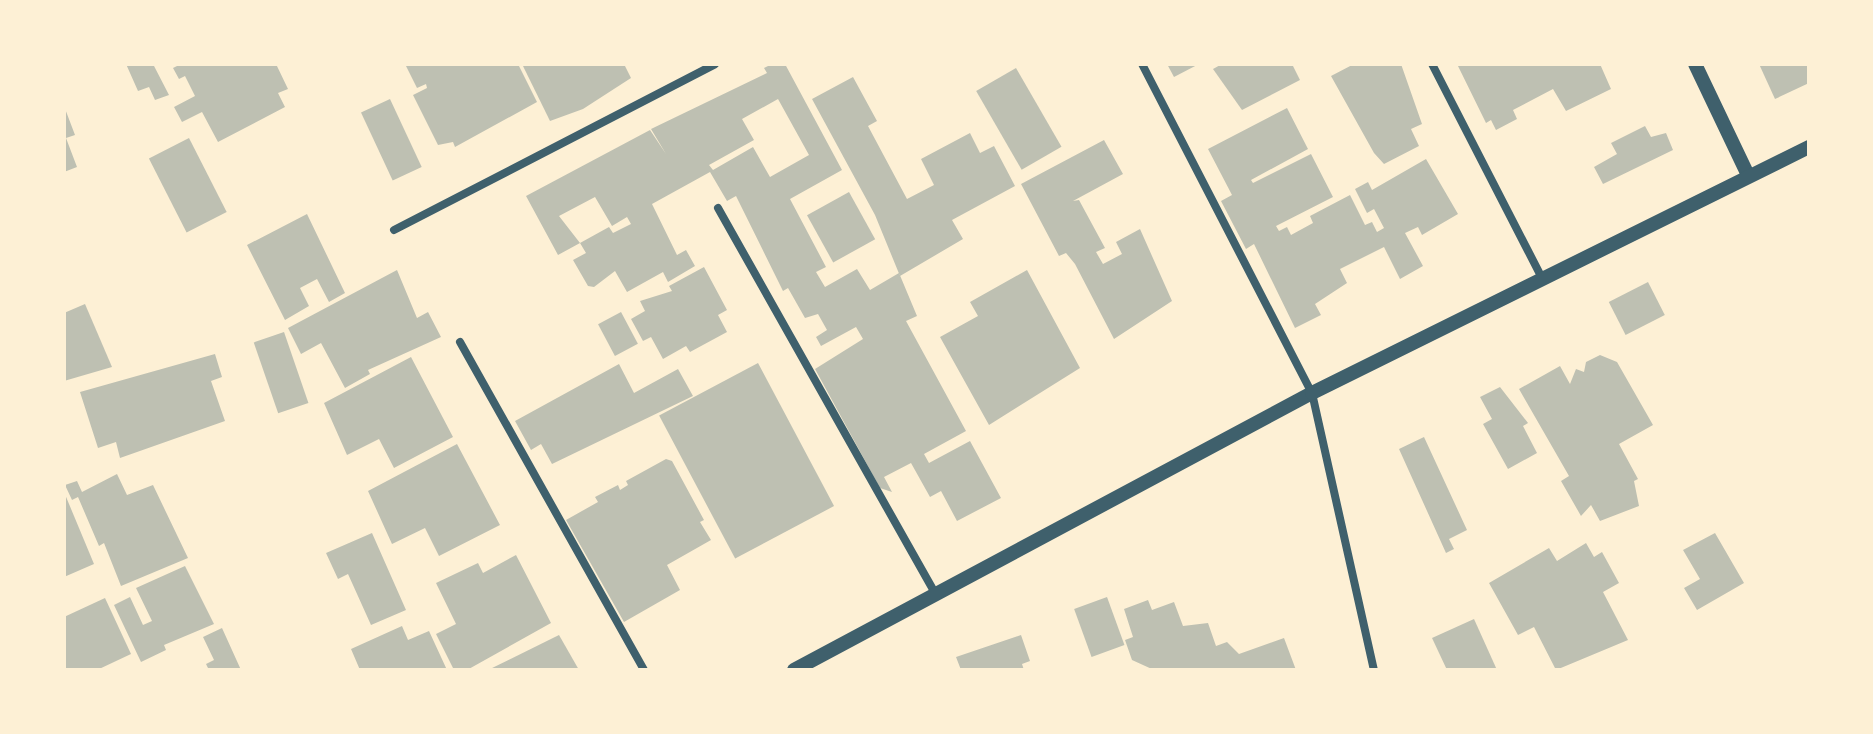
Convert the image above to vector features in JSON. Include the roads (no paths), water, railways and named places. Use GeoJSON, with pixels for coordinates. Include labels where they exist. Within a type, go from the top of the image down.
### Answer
{"type":"FeatureCollection","features":[{"type":"Feature","properties":{"kind":"street"},"geometry":{"type":"LineString","coordinates":[[394,230],[715,64]]}},
{"type":"Feature","properties":{"kind":"street"},"geometry":{"type":"LineString","coordinates":[[1142,64],[1312,393],[1374,670]]}},
{"type":"Feature","properties":{"kind":"street"},"geometry":{"type":"LineString","coordinates":[[1432,64],[1542,278]]}},
{"type":"Feature","properties":{"kind":"street"},"geometry":{"type":"LineString","coordinates":[[1695,64],[1748,175]]}},
{"type":"Feature","properties":{"kind":"street"},"geometry":{"type":"LineString","coordinates":[[794,670],[1312,393],[1809,147]]}},
{"type":"Feature","properties":{"kind":"street"},"geometry":{"type":"LineString","coordinates":[[718,208],[935,593]]}},
{"type":"Feature","properties":{"kind":"street"},"geometry":{"type":"LineString","coordinates":[[460,342],[644,670]]}}]}
